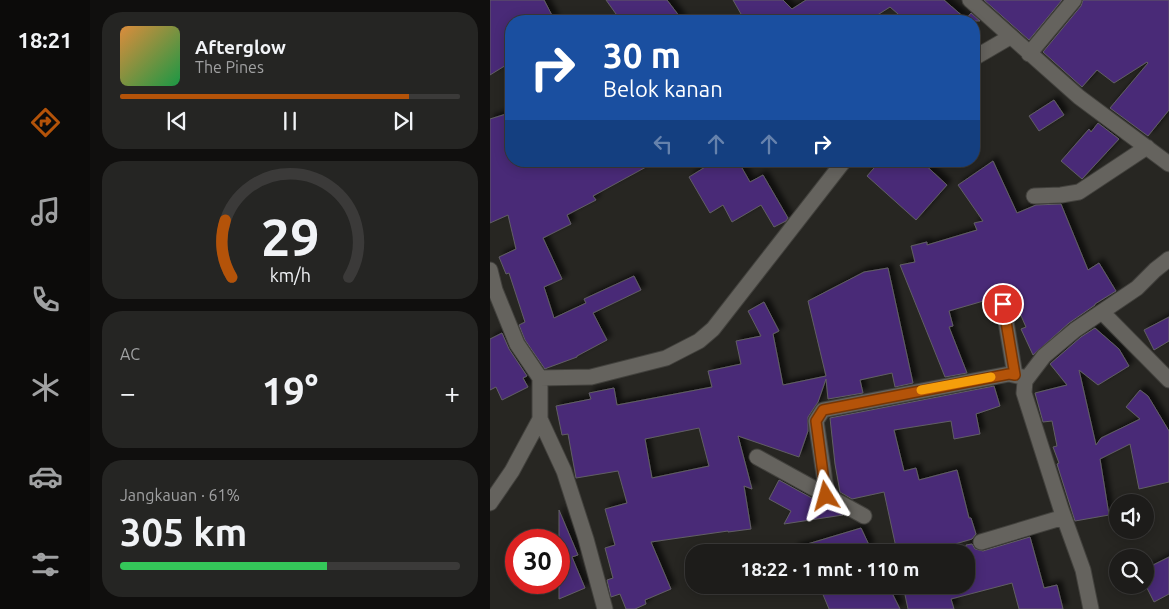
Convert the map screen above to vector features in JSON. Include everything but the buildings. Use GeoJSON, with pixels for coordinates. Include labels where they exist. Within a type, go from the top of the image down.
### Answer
{"type":"FeatureCollection","features":[{"type":"Feature","properties":{"kind":"street"},"geometry":{"type":"LineString","coordinates":[[970,0],[1079,97],[1169,164]]}},
{"type":"Feature","properties":{"kind":"street"},"geometry":{"type":"LineString","coordinates":[[1029,54],[1074,0]]}},
{"type":"Feature","properties":{"kind":"street"},"geometry":{"type":"LineString","coordinates":[[980,54],[1010,37]]}},
{"type":"Feature","properties":{"kind":"street"},"geometry":{"type":"LineString","coordinates":[[1034,196],[1079,192],[1147,148]]}},
{"type":"Feature","properties":{"kind":"street"},"geometry":{"type":"LineString","coordinates":[[540,378],[590,377],[666,358],[699,341],[713,329],[839,167]]}},
{"type":"Feature","properties":{"kind":"street"},"geometry":{"type":"LineString","coordinates":[[1021,376],[1075,330],[1103,313],[1137,288],[1169,259]]}},
{"type":"Feature","properties":{"kind":"street"},"geometry":{"type":"LineString","coordinates":[[490,270],[495,290],[518,344],[540,378],[540,419],[564,471],[586,539],[604,609]]}},
{"type":"Feature","properties":{"kind":"street"},"geometry":{"type":"LineString","coordinates":[[1003,304],[1021,376],[1025,381],[1024,393],[1083,570],[1091,609]]}},
{"type":"Feature","properties":{"kind":"street"},"geometry":{"type":"LineString","coordinates":[[1103,313],[1169,380]]}},
{"type":"Feature","properties":{"kind":"street"},"geometry":{"type":"LineString","coordinates":[[826,496],[816,421],[823,410],[1009,374],[1021,376]]}},
{"type":"Feature","properties":{"kind":"street"},"geometry":{"type":"LineString","coordinates":[[490,503],[512,471],[540,419]]}},
{"type":"Feature","properties":{"kind":"street"},"geometry":{"type":"LineString","coordinates":[[757,457],[864,516]]}},
{"type":"Feature","properties":{"kind":"street"},"geometry":{"type":"LineString","coordinates":[[981,542],[1064,517]]}},
{"type":"Feature","properties":{"kind":"slow traffic"},"geometry":{"type":"LineString","coordinates":[[921,390],[991,377]]}},
{"type":"Feature","properties":{"kind":"route"},"geometry":{"type":"LineString","coordinates":[[826,496],[816,421],[823,410],[1009,374],[1015,375],[1003,304]]}}]}
